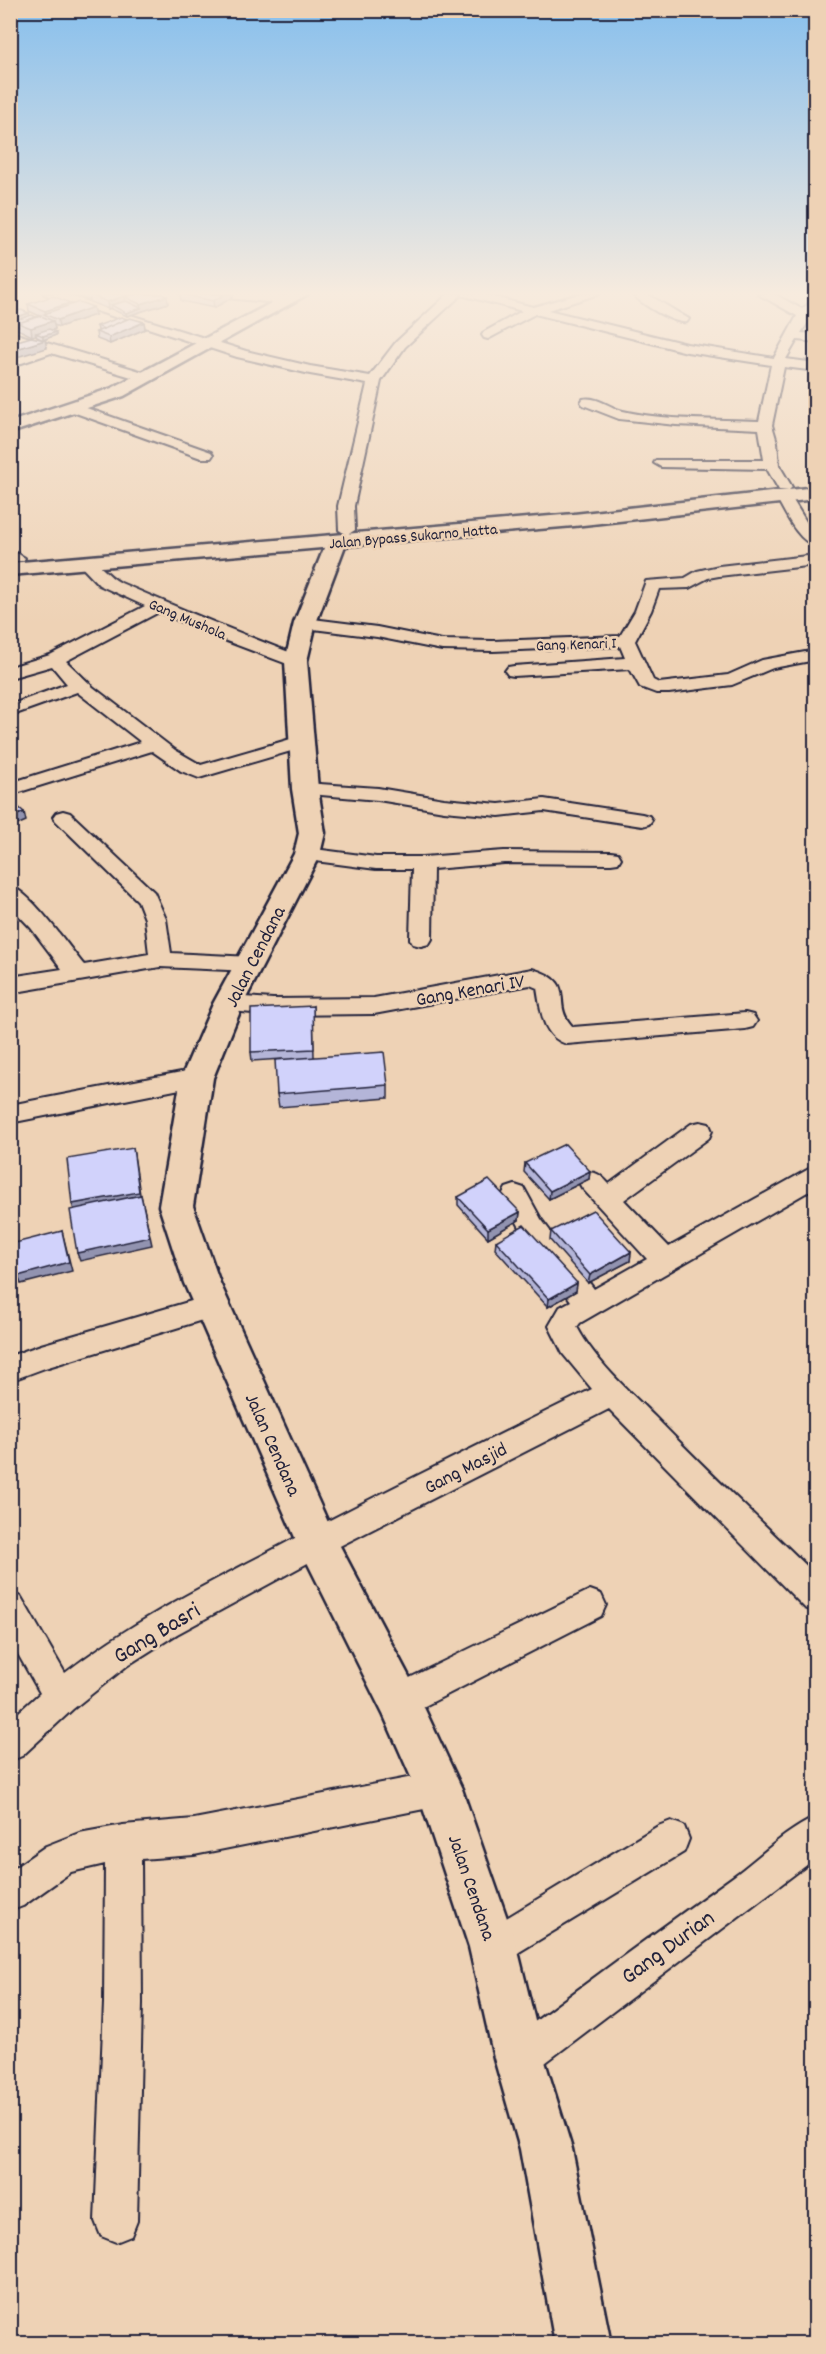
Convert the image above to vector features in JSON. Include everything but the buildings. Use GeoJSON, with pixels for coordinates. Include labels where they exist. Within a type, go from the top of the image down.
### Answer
{"type":"FeatureCollection","features":[{"type":"Feature","properties":{"kind":"main road"},"geometry":{"type":"LineString","coordinates":[[10,428],[86,404]]}},
{"type":"Feature","properties":{"kind":"main road","name":"Jalan Bypass Sukarno Hatta"},"geometry":{"type":"LineString","coordinates":[[12,560],[574,520],[784,492],[816,483]]}},
{"type":"Feature","properties":{"kind":"main road","name":"Jalan Bypass Sukarno Hatta"},"geometry":{"type":"LineString","coordinates":[[784,492],[816,493]]}},
{"type":"Feature","properties":{"kind":"main road","name":"Jalan Bypass Sukarno Hatta"},"geometry":{"type":"LineString","coordinates":[[12,560],[87,564],[341,536]]}},
{"type":"Feature","properties":{"kind":"main road","name":"Jalan Cendana"},"geometry":{"type":"LineString","coordinates":[[341,536],[305,623],[296,661],[305,789],[312,833],[306,854],[251,964],[228,1004],[197,1078],[176,1206],[212,1306],[317,1542],[399,1701],[439,1789],[493,1947],[519,2058],[546,2149],[583,2343]]}},
{"type":"Feature","properties":{"kind":"street"},"geometry":{"type":"LineString","coordinates":[[341,536],[369,404]]}},
{"type":"Feature","properties":{"kind":"street"},"geometry":{"type":"LineString","coordinates":[[592,404],[618,415],[676,421],[765,425]]}},
{"type":"Feature","properties":{"kind":"street"},"geometry":{"type":"LineString","coordinates":[[769,404],[765,425],[770,442],[772,465],[788,507],[801,526],[816,541]]}},
{"type":"Feature","properties":{"kind":"street"},"geometry":{"type":"LineString","coordinates":[[75,408],[206,456]]}},
{"type":"Feature","properties":{"kind":"street"},"geometry":{"type":"LineString","coordinates":[[661,463],[772,465]]}},
{"type":"Feature","properties":{"kind":"street"},"geometry":{"type":"LineString","coordinates":[[626,641],[643,611],[652,584],[686,583],[703,574],[719,571],[816,560]]}},
{"type":"Feature","properties":{"kind":"street","name":"Gang Mushola"},"geometry":{"type":"LineString","coordinates":[[87,564],[105,582],[158,606],[296,661]]}},
{"type":"Feature","properties":{"kind":"street"},"geometry":{"type":"LineString","coordinates":[[10,673],[56,659],[158,606]]}},
{"type":"Feature","properties":{"kind":"street","name":"Gang Kenari I"},"geometry":{"type":"LineString","coordinates":[[305,623],[377,632],[442,645],[493,646],[626,641],[646,683],[669,688],[732,680],[768,664],[816,655]]}},
{"type":"Feature","properties":{"kind":"street"},"geometry":{"type":"LineString","coordinates":[[56,659],[63,673],[124,718],[154,744],[201,772],[257,753],[301,742]]}},
{"type":"Feature","properties":{"kind":"street"},"geometry":{"type":"LineString","coordinates":[[514,671],[638,663]]}},
{"type":"Feature","properties":{"kind":"street"},"geometry":{"type":"LineString","coordinates":[[10,711],[80,685]]}},
{"type":"Feature","properties":{"kind":"street"},"geometry":{"type":"LineString","coordinates":[[10,789],[154,744]]}},
{"type":"Feature","properties":{"kind":"street"},"geometry":{"type":"LineString","coordinates":[[305,789],[378,794],[444,805],[499,810],[544,805],[642,820]]}},
{"type":"Feature","properties":{"kind":"street"},"geometry":{"type":"LineString","coordinates":[[63,817],[146,897],[156,916],[160,960]]}},
{"type":"Feature","properties":{"kind":"street"},"geometry":{"type":"LineString","coordinates":[[306,854],[376,863],[423,863],[504,857],[611,858]]}},
{"type":"Feature","properties":{"kind":"street"},"geometry":{"type":"LineString","coordinates":[[421,939],[423,863]]}},
{"type":"Feature","properties":{"kind":"street"},"geometry":{"type":"LineString","coordinates":[[10,893],[39,923],[77,972]]}},
{"type":"Feature","properties":{"kind":"street"},"geometry":{"type":"LineString","coordinates":[[10,985],[77,972],[160,960],[251,964]]}},
{"type":"Feature","properties":{"kind":"street","name":"Gang Kenari IV"},"geometry":{"type":"LineString","coordinates":[[228,1004],[273,1007],[374,1006],[532,977],[548,984],[555,1023],[567,1036],[745,1021]]}},
{"type":"Feature","properties":{"kind":"street"},"geometry":{"type":"LineString","coordinates":[[10,1114],[197,1078]]}},
{"type":"Feature","properties":{"kind":"street"},"geometry":{"type":"LineString","coordinates":[[666,1262],[599,1190],[700,1131]]}},
{"type":"Feature","properties":{"kind":"street"},"geometry":{"type":"LineString","coordinates":[[816,1175],[570,1315],[563,1326],[563,1330],[612,1393],[816,1597]]}},
{"type":"Feature","properties":{"kind":"street"},"geometry":{"type":"LineString","coordinates":[[515,1195],[532,1226],[590,1305]]}},
{"type":"Feature","properties":{"kind":"street"},"geometry":{"type":"LineString","coordinates":[[10,1369],[40,1357],[212,1306]]}},
{"type":"Feature","properties":{"kind":"street","name":"Gang Masjid"},"geometry":{"type":"LineString","coordinates":[[317,1542],[612,1393]]}},
{"type":"Feature","properties":{"kind":"street","name":"Gang Basri"},"geometry":{"type":"LineString","coordinates":[[10,1744],[61,1697],[116,1654],[166,1623],[317,1542]]}},
{"type":"Feature","properties":{"kind":"street"},"geometry":{"type":"LineString","coordinates":[[399,1701],[590,1605]]}},
{"type":"Feature","properties":{"kind":"street"},"geometry":{"type":"LineString","coordinates":[[10,1608],[61,1697]]}},
{"type":"Feature","properties":{"kind":"street"},"geometry":{"type":"LineString","coordinates":[[10,1893],[59,1858],[79,1851],[123,1843],[194,1837],[439,1789]]}},
{"type":"Feature","properties":{"kind":"street","name":"Gang Durian"},"geometry":{"type":"LineString","coordinates":[[519,2058],[626,1976],[772,1871],[816,1835]]}},
{"type":"Feature","properties":{"kind":"street"},"geometry":{"type":"LineString","coordinates":[[493,1947],[671,1839]]}},
{"type":"Feature","properties":{"kind":"street"},"geometry":{"type":"LineString","coordinates":[[116,2221],[123,2003],[123,1843]]}}]}
